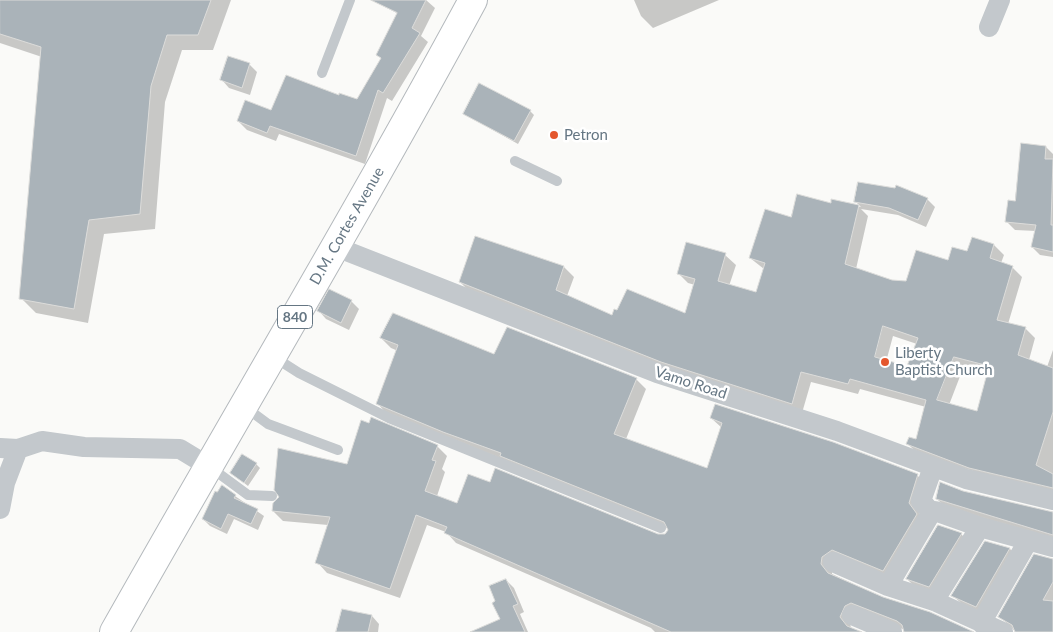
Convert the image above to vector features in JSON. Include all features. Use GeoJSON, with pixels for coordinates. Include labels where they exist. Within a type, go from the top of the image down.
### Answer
{"type":"FeatureCollection","features":[{"type":"Feature","properties":{"kind":"highway","name":"D.M. Cortes Avenue"},"geometry":{"type":"LineString","coordinates":[[114,632],[336,247],[473,0]]}},
{"type":"Feature","properties":{"kind":"street"},"geometry":{"type":"LineString","coordinates":[[989,27],[1000,0]]}},
{"type":"Feature","properties":{"kind":"street","name":"Vamo Road"},"geometry":{"type":"LineString","coordinates":[[336,247],[657,372],[837,432],[966,479],[1053,500]]}},
{"type":"Feature","properties":{"kind":"street"},"geometry":{"type":"LineString","coordinates":[[0,509],[9,449],[42,441],[84,447],[180,449],[208,466]]}},
{"type":"Feature","properties":{"kind":"street"},"geometry":{"type":"LineString","coordinates":[[932,513],[921,501],[933,466]]}},
{"type":"Feature","properties":{"kind":"street"},"geometry":{"type":"LineString","coordinates":[[888,586],[935,511],[980,527],[1053,548]]}},
{"type":"Feature","properties":{"kind":"street"},"geometry":{"type":"LineString","coordinates":[[934,601],[980,527]]}},
{"type":"Feature","properties":{"kind":"street"},"geometry":{"type":"LineString","coordinates":[[981,623],[1028,541]]}},
{"type":"Feature","properties":{"kind":"street"},"geometry":{"type":"LineString","coordinates":[[833,562],[888,586],[934,601],[1003,632]]}},
{"type":"Feature","properties":{"kind":"street"},"geometry":{"type":"LineString","coordinates":[[852,615],[892,632]]}},
{"type":"Feature","properties":{"kind":"lane"},"geometry":{"type":"LineString","coordinates":[[322,72],[350,0]]}},
{"type":"Feature","properties":{"kind":"lane"},"geometry":{"type":"LineString","coordinates":[[515,161],[557,181]]}},
{"type":"Feature","properties":{"kind":"lane"},"geometry":{"type":"LineString","coordinates":[[272,356],[299,373],[389,418],[661,528]]}},
{"type":"Feature","properties":{"kind":"lane"},"geometry":{"type":"LineString","coordinates":[[244,407],[268,424],[338,450]]}},
{"type":"Feature","properties":{"kind":"lane"},"geometry":{"type":"LineString","coordinates":[[208,466],[248,495],[272,496]]}},
{"type":"Feature","properties":{"kind":"building"},"geometry":{"type":"Polygon","coordinates":[[[0,0],[211,0],[198,35],[167,35],[151,86],[140,214],[89,220],[74,309],[19,299],[41,47],[0,34],[0,0]]]}},
{"type":"Feature","properties":{"kind":"building"},"geometry":{"type":"Polygon","coordinates":[[[371,0],[426,0],[412,28],[420,33],[383,93],[378,90],[356,156],[270,126],[267,133],[237,121],[245,100],[271,110],[286,75],[339,95],[339,93],[357,99],[381,58],[376,55],[397,13],[371,0]]]}},
{"type":"Feature","properties":{"kind":"building"},"geometry":{"type":"Polygon","coordinates":[[[228,56],[250,63],[242,88],[220,80],[228,56]]]}},
{"type":"Feature","properties":{"kind":"building"},"geometry":{"type":"Polygon","coordinates":[[[479,83],[531,110],[514,141],[463,114],[479,83]]]}},
{"type":"Feature","properties":{"kind":"building"},"geometry":{"type":"Polygon","coordinates":[[[1021,143],[1046,146],[1045,159],[1053,159],[1051,225],[1053,225],[1053,252],[1031,247],[1036,225],[1005,222],[1008,200],[1015,201],[1021,143]]]}},
{"type":"Feature","properties":{"kind":"building"},"geometry":{"type":"Polygon","coordinates":[[[858,182],[895,188],[896,185],[928,198],[918,220],[889,208],[854,202],[858,182]]]}},
{"type":"Feature","properties":{"kind":"building"},"geometry":{"type":"Polygon","coordinates":[[[797,194],[831,203],[831,199],[859,205],[845,264],[892,280],[906,281],[916,250],[948,260],[952,247],[967,251],[972,237],[994,244],[990,258],[1013,266],[997,320],[1026,327],[1018,355],[1053,368],[1053,412],[1036,465],[1053,474],[1053,488],[969,468],[906,444],[909,437],[916,439],[926,400],[850,379],[848,384],[801,372],[792,404],[661,362],[459,282],[475,236],[564,266],[556,290],[612,315],[614,309],[617,310],[627,289],[685,313],[695,279],[677,274],[686,242],[726,253],[718,281],[756,292],[765,263],[749,258],[765,209],[791,217],[797,194]],[[883,326],[875,357],[907,366],[918,338],[883,326]],[[954,357],[937,400],[977,411],[989,366],[954,357]]]}},
{"type":"Feature","properties":{"kind":"building"},"geometry":{"type":"Polygon","coordinates":[[[329,289],[352,300],[341,323],[317,311],[329,289]]]}},
{"type":"Feature","properties":{"kind":"building"},"geometry":{"type":"Polygon","coordinates":[[[393,313],[494,354],[507,327],[637,378],[614,434],[707,468],[722,423],[710,418],[715,404],[833,442],[918,474],[909,503],[917,514],[883,571],[832,550],[822,557],[821,564],[828,573],[883,597],[930,612],[974,632],[904,632],[902,625],[897,621],[851,603],[845,606],[840,617],[847,626],[862,632],[671,632],[444,533],[447,527],[416,515],[390,589],[315,563],[330,517],[272,511],[273,503],[279,497],[274,490],[278,448],[347,464],[361,420],[369,423],[371,417],[438,445],[432,460],[436,461],[425,491],[457,503],[468,474],[490,482],[495,468],[658,534],[665,534],[668,530],[664,522],[500,456],[501,453],[443,432],[376,404],[398,345],[380,338],[393,313]]]}},
{"type":"Feature","properties":{"kind":"building"},"geometry":{"type":"Polygon","coordinates":[[[242,454],[257,463],[244,483],[230,473],[242,454]]]}},
{"type":"Feature","properties":{"kind":"building"},"geometry":{"type":"Polygon","coordinates":[[[940,482],[963,491],[1053,512],[1053,535],[936,499],[940,482]]]}},
{"type":"Feature","properties":{"kind":"building"},"geometry":{"type":"Polygon","coordinates":[[[222,485],[236,495],[234,498],[258,509],[251,524],[228,514],[221,529],[202,519],[215,491],[217,492],[222,485]]]}},
{"type":"Feature","properties":{"kind":"building"},"geometry":{"type":"Polygon","coordinates":[[[938,525],[962,533],[929,587],[906,579],[938,525]]]}},
{"type":"Feature","properties":{"kind":"building"},"geometry":{"type":"Polygon","coordinates":[[[985,541],[1010,548],[976,607],[951,596],[985,541]]]}},
{"type":"Feature","properties":{"kind":"building"},"geometry":{"type":"Polygon","coordinates":[[[1034,554],[1053,559],[1053,582],[1043,600],[1053,601],[1053,632],[1015,632],[1012,625],[998,617],[1034,554]]]}},
{"type":"Feature","properties":{"kind":"building"},"geometry":{"type":"Polygon","coordinates":[[[506,579],[518,604],[513,606],[525,632],[470,632],[500,619],[492,603],[495,601],[489,586],[506,579]]]}},
{"type":"Feature","properties":{"kind":"building"},"geometry":{"type":"Polygon","coordinates":[[[342,609],[372,615],[368,632],[336,632],[342,609]]]}},
{"type":"Feature","properties":{"kind":"place","name":"Petron"},"geometry":{"type":"Point","coordinates":[554,135]}},
{"type":"Feature","properties":{"kind":"place","name":"Liberty Baptist Church"},"geometry":{"type":"Point","coordinates":[885,362]}}]}
